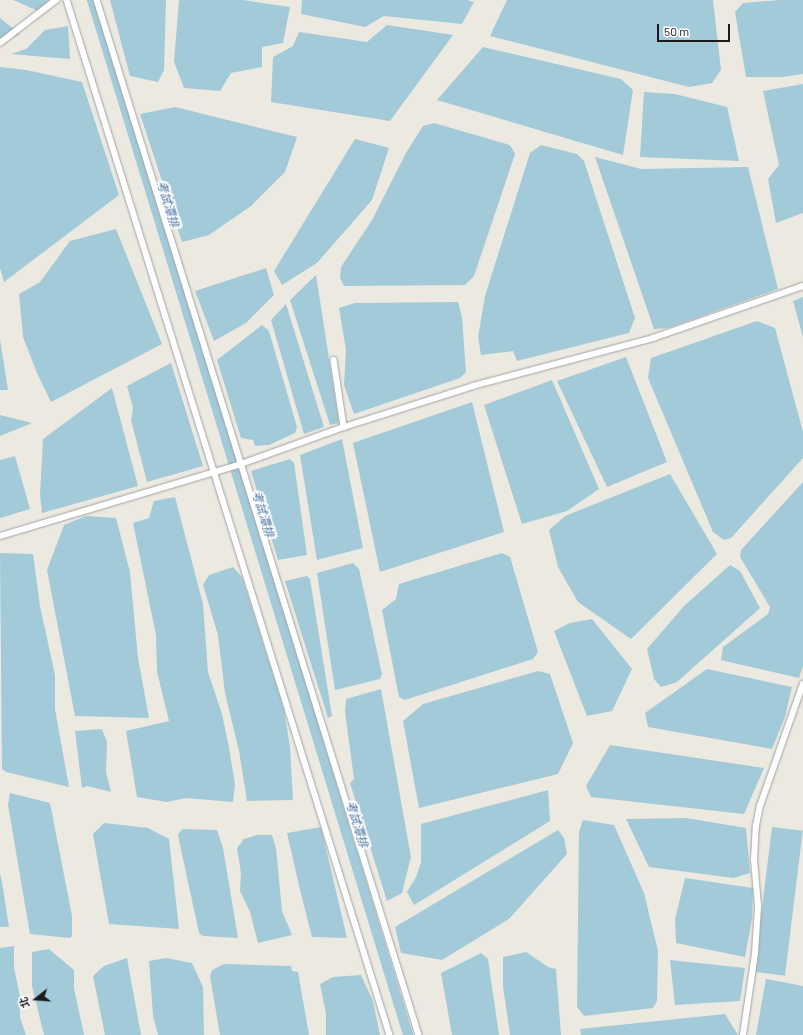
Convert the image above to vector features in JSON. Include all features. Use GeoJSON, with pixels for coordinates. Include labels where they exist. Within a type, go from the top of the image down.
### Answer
{"type":"FeatureCollection","features":[{"type":"Feature","properties":{"kind":"lane"},"geometry":{"type":"LineString","coordinates":[[0,43],[37,17],[56,0]]}},
{"type":"Feature","properties":{"kind":"lane"},"geometry":{"type":"LineString","coordinates":[[67,0],[390,1035]]}},
{"type":"Feature","properties":{"kind":"lane"},"geometry":{"type":"LineString","coordinates":[[97,0],[239,465],[419,1035]]}},
{"type":"Feature","properties":{"kind":"lane"},"geometry":{"type":"LineString","coordinates":[[0,536],[239,465],[344,427],[473,386],[653,338],[803,286]]}},
{"type":"Feature","properties":{"kind":"lane"},"geometry":{"type":"LineString","coordinates":[[334,360],[344,427]]}},
{"type":"Feature","properties":{"kind":"lane"},"geometry":{"type":"LineString","coordinates":[[743,1035],[755,954],[758,906],[754,860],[756,826],[760,806],[803,684]]}},
{"type":"Feature","properties":{"kind":"water"},"geometry":{"type":"Polygon","coordinates":[[[13,0],[48,0],[43,13],[13,0]]]}},
{"type":"Feature","properties":{"kind":"water"},"geometry":{"type":"Polygon","coordinates":[[[110,0],[166,0],[164,70],[158,82],[130,76],[110,0]]]}},
{"type":"Feature","properties":{"kind":"water"},"geometry":{"type":"Polygon","coordinates":[[[179,0],[243,0],[290,7],[283,43],[262,47],[262,67],[231,73],[220,91],[184,88],[174,62],[179,0]]]}},
{"type":"Feature","properties":{"kind":"water"},"geometry":{"type":"Polygon","coordinates":[[[302,0],[467,0],[474,2],[462,24],[384,16],[365,27],[301,14],[302,0]]]}},
{"type":"Feature","properties":{"kind":"water"},"geometry":{"type":"Polygon","coordinates":[[[507,0],[713,0],[721,70],[712,83],[689,87],[490,36],[507,0]]]}},
{"type":"Feature","properties":{"kind":"water"},"geometry":{"type":"Polygon","coordinates":[[[803,0],[803,74],[783,77],[746,77],[735,12],[743,3],[803,0]]]}},
{"type":"Feature","properties":{"kind":"water"},"geometry":{"type":"Polygon","coordinates":[[[0,18],[20,34],[0,44],[0,18]]]}},
{"type":"Feature","properties":{"kind":"water"},"geometry":{"type":"Polygon","coordinates":[[[387,25],[453,35],[390,121],[271,102],[273,57],[293,46],[299,32],[367,42],[387,25]]]}},
{"type":"Feature","properties":{"kind":"water"},"geometry":{"type":"Polygon","coordinates":[[[68,26],[70,59],[11,54],[26,49],[45,30],[68,26]]]}},
{"type":"Feature","properties":{"kind":"water"},"geometry":{"type":"Polygon","coordinates":[[[483,47],[621,79],[633,90],[623,155],[437,100],[483,47]]]}},
{"type":"Feature","properties":{"kind":"water"},"geometry":{"type":"Polygon","coordinates":[[[0,67],[26,70],[82,82],[119,195],[4,282],[0,268],[0,67]]]}},
{"type":"Feature","properties":{"kind":"water"},"geometry":{"type":"Polygon","coordinates":[[[803,84],[803,213],[776,223],[768,179],[779,165],[763,91],[803,84]]]}},
{"type":"Feature","properties":{"kind":"water"},"geometry":{"type":"Polygon","coordinates":[[[644,92],[675,94],[727,107],[739,161],[640,157],[644,92]]]}},
{"type":"Feature","properties":{"kind":"water"},"geometry":{"type":"Polygon","coordinates":[[[175,107],[297,137],[285,172],[251,206],[209,235],[182,242],[140,114],[175,107]]]}},
{"type":"Feature","properties":{"kind":"water"},"geometry":{"type":"Polygon","coordinates":[[[434,123],[510,145],[515,154],[474,276],[465,285],[344,286],[340,278],[341,267],[372,220],[406,153],[423,126],[434,123]]]}},
{"type":"Feature","properties":{"kind":"water"},"geometry":{"type":"Polygon","coordinates":[[[355,139],[389,148],[372,200],[317,263],[282,285],[274,271],[355,139]]]}},
{"type":"Feature","properties":{"kind":"water"},"geometry":{"type":"Polygon","coordinates":[[[541,145],[577,154],[584,161],[635,318],[629,333],[517,361],[513,351],[481,355],[478,337],[485,296],[530,153],[541,145]]]}},
{"type":"Feature","properties":{"kind":"water"},"geometry":{"type":"Polygon","coordinates":[[[595,157],[641,169],[748,167],[778,289],[668,328],[654,329],[595,157]]]}},
{"type":"Feature","properties":{"kind":"water"},"geometry":{"type":"Polygon","coordinates":[[[116,229],[162,344],[51,402],[37,373],[23,337],[19,294],[40,282],[70,241],[116,229]]]}},
{"type":"Feature","properties":{"kind":"water"},"geometry":{"type":"Polygon","coordinates":[[[266,268],[274,295],[246,323],[214,341],[195,291],[266,268]]]}},
{"type":"Feature","properties":{"kind":"water"},"geometry":{"type":"Polygon","coordinates":[[[316,275],[339,423],[330,425],[290,300],[316,275]]]}},
{"type":"Feature","properties":{"kind":"water"},"geometry":{"type":"Polygon","coordinates":[[[803,297],[803,337],[793,301],[803,297]]]}},
{"type":"Feature","properties":{"kind":"water"},"geometry":{"type":"Polygon","coordinates":[[[458,302],[462,317],[466,372],[460,378],[354,414],[344,385],[346,350],[339,308],[355,303],[458,302]]]}},
{"type":"Feature","properties":{"kind":"water"},"geometry":{"type":"Polygon","coordinates":[[[286,304],[324,427],[304,434],[271,320],[286,304]]]}},
{"type":"Feature","properties":{"kind":"water"},"geometry":{"type":"Polygon","coordinates":[[[757,321],[775,328],[803,432],[803,458],[731,538],[724,540],[713,532],[648,378],[651,358],[757,321]]]}},
{"type":"Feature","properties":{"kind":"water"},"geometry":{"type":"Polygon","coordinates":[[[262,325],[269,331],[297,427],[295,433],[269,445],[255,446],[253,440],[241,438],[217,360],[262,325]]]}},
{"type":"Feature","properties":{"kind":"water"},"geometry":{"type":"Polygon","coordinates":[[[0,339],[8,390],[0,390],[0,339]]]}},
{"type":"Feature","properties":{"kind":"water"},"geometry":{"type":"Polygon","coordinates":[[[626,357],[667,462],[607,487],[557,381],[626,357]]]}},
{"type":"Feature","properties":{"kind":"water"},"geometry":{"type":"Polygon","coordinates":[[[171,363],[203,466],[147,482],[131,420],[133,408],[127,386],[171,363]]]}},
{"type":"Feature","properties":{"kind":"water"},"geometry":{"type":"Polygon","coordinates":[[[552,380],[599,489],[567,511],[522,524],[484,405],[552,380]]]}},
{"type":"Feature","properties":{"kind":"water"},"geometry":{"type":"Polygon","coordinates":[[[112,388],[138,486],[42,513],[40,495],[43,439],[112,388]]]}},
{"type":"Feature","properties":{"kind":"water"},"geometry":{"type":"Polygon","coordinates":[[[472,402],[504,532],[380,572],[353,443],[472,402]]]}},
{"type":"Feature","properties":{"kind":"water"},"geometry":{"type":"Polygon","coordinates":[[[0,415],[32,423],[0,436],[0,415]]]}},
{"type":"Feature","properties":{"kind":"water"},"geometry":{"type":"Polygon","coordinates":[[[342,439],[363,548],[317,560],[300,455],[342,439]]]}},
{"type":"Feature","properties":{"kind":"water"},"geometry":{"type":"Polygon","coordinates":[[[15,456],[30,509],[0,518],[0,460],[15,456]]]}},
{"type":"Feature","properties":{"kind":"water"},"geometry":{"type":"Polygon","coordinates":[[[290,459],[294,463],[307,555],[278,560],[251,471],[290,459]]]}},
{"type":"Feature","properties":{"kind":"water"},"geometry":{"type":"Polygon","coordinates":[[[670,474],[717,554],[631,639],[578,602],[558,567],[549,530],[565,516],[670,474]]]}},
{"type":"Feature","properties":{"kind":"water"},"geometry":{"type":"Polygon","coordinates":[[[803,482],[803,666],[799,678],[721,660],[723,647],[768,614],[770,607],[740,557],[741,550],[803,482]]]}},
{"type":"Feature","properties":{"kind":"water"},"geometry":{"type":"Polygon","coordinates":[[[175,497],[203,604],[208,672],[222,714],[229,748],[235,784],[233,802],[186,798],[167,802],[137,797],[126,731],[169,721],[157,672],[156,635],[133,523],[149,518],[154,501],[175,497]]]}},
{"type":"Feature","properties":{"kind":"water"},"geometry":{"type":"Polygon","coordinates":[[[86,516],[116,518],[130,572],[138,658],[149,718],[75,716],[47,570],[64,525],[86,516]]]}},
{"type":"Feature","properties":{"kind":"water"},"geometry":{"type":"Polygon","coordinates":[[[0,553],[33,554],[40,606],[55,675],[55,709],[69,787],[6,772],[2,769],[0,553]]]}},
{"type":"Feature","properties":{"kind":"water"},"geometry":{"type":"Polygon","coordinates":[[[502,553],[510,557],[538,652],[533,659],[405,700],[399,697],[382,610],[396,599],[399,584],[502,553]]]}},
{"type":"Feature","properties":{"kind":"water"},"geometry":{"type":"Polygon","coordinates":[[[353,563],[359,569],[382,674],[380,679],[335,690],[317,573],[353,563]]]}},
{"type":"Feature","properties":{"kind":"water"},"geometry":{"type":"Polygon","coordinates":[[[730,565],[740,571],[760,608],[677,682],[661,687],[654,679],[647,649],[684,606],[730,565]]]}},
{"type":"Feature","properties":{"kind":"water"},"geometry":{"type":"Polygon","coordinates":[[[233,567],[242,577],[284,709],[290,747],[293,800],[247,801],[239,751],[225,693],[218,635],[203,585],[209,575],[233,567]]]}},
{"type":"Feature","properties":{"kind":"water"},"geometry":{"type":"Polygon","coordinates":[[[307,576],[310,579],[332,716],[328,718],[285,581],[307,576]]]}},
{"type":"Feature","properties":{"kind":"water"},"geometry":{"type":"Polygon","coordinates":[[[592,619],[632,669],[612,711],[587,716],[554,631],[570,623],[592,619]]]}},
{"type":"Feature","properties":{"kind":"water"},"geometry":{"type":"Polygon","coordinates":[[[707,669],[792,687],[785,717],[772,749],[648,727],[645,713],[707,669]]]}},
{"type":"Feature","properties":{"kind":"water"},"geometry":{"type":"Polygon","coordinates":[[[538,671],[550,674],[573,743],[558,774],[419,808],[403,721],[423,704],[538,671]]]}},
{"type":"Feature","properties":{"kind":"water"},"geometry":{"type":"Polygon","coordinates":[[[381,689],[411,857],[402,893],[387,901],[350,783],[354,779],[345,712],[346,699],[381,689]]]}},
{"type":"Feature","properties":{"kind":"water"},"geometry":{"type":"Polygon","coordinates":[[[102,729],[107,742],[106,772],[111,792],[87,786],[82,788],[75,731],[102,729]]]}},
{"type":"Feature","properties":{"kind":"water"},"geometry":{"type":"Polygon","coordinates":[[[610,745],[764,768],[744,814],[591,797],[586,786],[610,745]]]}},
{"type":"Feature","properties":{"kind":"water"},"geometry":{"type":"Polygon","coordinates":[[[548,790],[550,821],[414,905],[407,892],[416,877],[421,862],[421,824],[548,790]]]}},
{"type":"Feature","properties":{"kind":"water"},"geometry":{"type":"Polygon","coordinates":[[[10,793],[50,803],[72,916],[72,936],[70,938],[30,934],[8,805],[10,793]]]}},
{"type":"Feature","properties":{"kind":"water"},"geometry":{"type":"Polygon","coordinates":[[[686,818],[746,828],[750,873],[734,878],[649,867],[626,819],[686,818]]]}},
{"type":"Feature","properties":{"kind":"water"},"geometry":{"type":"Polygon","coordinates":[[[583,820],[614,825],[644,893],[658,951],[657,1001],[653,1008],[584,1016],[577,1007],[579,832],[583,820]]]}},
{"type":"Feature","properties":{"kind":"water"},"geometry":{"type":"Polygon","coordinates":[[[104,823],[148,828],[169,839],[179,929],[109,924],[93,834],[104,823]]]}},
{"type":"Feature","properties":{"kind":"water"},"geometry":{"type":"Polygon","coordinates":[[[321,827],[347,938],[312,937],[301,894],[287,833],[321,827]]]}},
{"type":"Feature","properties":{"kind":"water"},"geometry":{"type":"Polygon","coordinates":[[[772,827],[803,831],[785,976],[754,972],[772,827]]]}},
{"type":"Feature","properties":{"kind":"water"},"geometry":{"type":"Polygon","coordinates":[[[183,829],[217,830],[223,848],[238,938],[203,936],[199,933],[178,834],[183,829]]]}},
{"type":"Feature","properties":{"kind":"water"},"geometry":{"type":"Polygon","coordinates":[[[558,830],[564,838],[567,854],[509,919],[442,960],[401,953],[395,927],[558,830]]]}},
{"type":"Feature","properties":{"kind":"water"},"geometry":{"type":"Polygon","coordinates":[[[257,835],[272,835],[276,848],[282,911],[292,935],[258,943],[250,912],[240,891],[241,873],[237,848],[244,839],[257,835]]]}},
{"type":"Feature","properties":{"kind":"water"},"geometry":{"type":"Polygon","coordinates":[[[0,873],[2,882],[9,927],[0,927],[0,873]]]}},
{"type":"Feature","properties":{"kind":"water"},"geometry":{"type":"Polygon","coordinates":[[[685,878],[753,888],[752,919],[745,957],[676,943],[675,919],[685,878]]]}},
{"type":"Feature","properties":{"kind":"water"},"geometry":{"type":"Polygon","coordinates":[[[14,946],[14,967],[20,997],[20,1017],[26,1035],[0,1035],[0,948],[14,946]]]}},
{"type":"Feature","properties":{"kind":"water"},"geometry":{"type":"Polygon","coordinates":[[[49,949],[74,970],[74,988],[84,1035],[44,1035],[32,986],[32,952],[49,949]]]}},
{"type":"Feature","properties":{"kind":"water"},"geometry":{"type":"Polygon","coordinates":[[[526,952],[548,967],[556,969],[561,1035],[510,1035],[503,986],[503,957],[526,952]]]}},
{"type":"Feature","properties":{"kind":"water"},"geometry":{"type":"Polygon","coordinates":[[[481,953],[488,959],[499,1035],[452,1035],[441,973],[481,953]]]}},
{"type":"Feature","properties":{"kind":"water"},"geometry":{"type":"Polygon","coordinates":[[[127,958],[141,1035],[105,1035],[93,976],[104,966],[127,958]]]}},
{"type":"Feature","properties":{"kind":"water"},"geometry":{"type":"Polygon","coordinates":[[[166,958],[192,963],[203,987],[204,1035],[158,1035],[153,1016],[149,961],[166,958]]]}},
{"type":"Feature","properties":{"kind":"water"},"geometry":{"type":"Polygon","coordinates":[[[670,960],[745,968],[740,1001],[675,1005],[670,960]]]}},
{"type":"Feature","properties":{"kind":"water"},"geometry":{"type":"Polygon","coordinates":[[[224,964],[291,966],[292,971],[298,972],[309,1035],[220,1035],[210,976],[212,970],[224,964]]]}},
{"type":"Feature","properties":{"kind":"water"},"geometry":{"type":"Polygon","coordinates":[[[361,975],[373,1001],[380,1035],[326,1035],[326,1014],[320,984],[333,977],[361,975]]]}},
{"type":"Feature","properties":{"kind":"water"},"geometry":{"type":"Polygon","coordinates":[[[766,979],[803,986],[803,1035],[756,1035],[766,979]]]}},
{"type":"Feature","properties":{"kind":"water"},"geometry":{"type":"Polygon","coordinates":[[[725,1014],[738,1035],[581,1035],[580,1029],[725,1014]]]}},
{"type":"Feature","properties":{"kind":"waterway","name":"考試潭排"},"geometry":{"type":"LineString","coordinates":[[92,0],[408,1035]]}}]}
